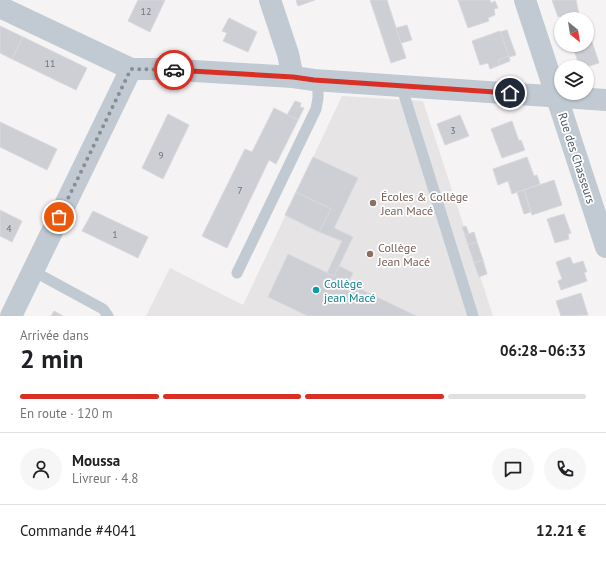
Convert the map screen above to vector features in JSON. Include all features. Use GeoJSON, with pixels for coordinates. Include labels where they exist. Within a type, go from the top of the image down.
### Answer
{"type":"FeatureCollection","features":[{"type":"Feature","properties":{"kind":"street"},"geometry":{"type":"LineString","coordinates":[[270,0],[288,54],[293,77]]}},
{"type":"Feature","properties":{"kind":"street","name":"Rue des Chasseurs"},"geometry":{"type":"LineString","coordinates":[[525,0],[554,91]]}},
{"type":"Feature","properties":{"kind":"street"},"geometry":{"type":"LineString","coordinates":[[0,6],[131,69],[162,69],[293,77],[554,97]]}},
{"type":"Feature","properties":{"kind":"street"},"geometry":{"type":"LineString","coordinates":[[11,316],[131,69]]}},
{"type":"Feature","properties":{"kind":"street"},"geometry":{"type":"LineString","coordinates":[[594,99],[606,100]]}},
{"type":"Feature","properties":{"kind":"street","name":"Rue des Chasseurs"},"geometry":{"type":"LineString","coordinates":[[557,100],[606,247]]}},
{"type":"Feature","properties":{"kind":"lane"},"geometry":{"type":"LineString","coordinates":[[237,273],[316,109],[318,98],[318,80]]}},
{"type":"Feature","properties":{"kind":"lane"},"geometry":{"type":"LineString","coordinates":[[401,85],[473,316]]}},
{"type":"Feature","properties":{"kind":"lane"},"geometry":{"type":"LineString","coordinates":[[33,271],[104,309],[108,316]]}},
{"type":"Feature","properties":{"kind":"shaded area","name":"Écoles & Collège Jean Macé"},"geometry":{"type":"Polygon","coordinates":[[[342,96],[423,101],[493,316],[146,316],[170,268],[243,305],[342,96]]]}},
{"type":"Feature","properties":{"kind":"building"},"geometry":{"type":"Polygon","coordinates":[[[138,0],[165,0],[150,32],[128,21],[138,0]]]}},
{"type":"Feature","properties":{"kind":"building"},"geometry":{"type":"Polygon","coordinates":[[[296,0],[315,0],[298,6],[296,0]]]}},
{"type":"Feature","properties":{"kind":"building"},"geometry":{"type":"Polygon","coordinates":[[[370,0],[387,0],[406,58],[391,63],[370,0]]]}},
{"type":"Feature","properties":{"kind":"building"},"geometry":{"type":"Polygon","coordinates":[[[458,0],[490,0],[491,3],[495,1],[498,8],[494,9],[495,15],[488,18],[489,21],[468,28],[458,0]]]}},
{"type":"Feature","properties":{"kind":"building"},"geometry":{"type":"Polygon","coordinates":[[[552,0],[576,0],[579,12],[556,12],[552,0]]]}},
{"type":"Feature","properties":{"kind":"building"},"geometry":{"type":"Polygon","coordinates":[[[229,18],[257,32],[248,52],[223,41],[227,33],[222,31],[229,18]]]}},
{"type":"Feature","properties":{"kind":"building"},"geometry":{"type":"Polygon","coordinates":[[[407,25],[412,40],[401,43],[396,28],[407,25]]]}},
{"type":"Feature","properties":{"kind":"building"},"geometry":{"type":"Polygon","coordinates":[[[0,26],[23,37],[12,59],[0,53],[0,26]]]}},
{"type":"Feature","properties":{"kind":"building"},"geometry":{"type":"Polygon","coordinates":[[[507,30],[516,55],[509,57],[500,32],[507,30]]]}},
{"type":"Feature","properties":{"kind":"building"},"geometry":{"type":"Polygon","coordinates":[[[500,31],[509,56],[498,60],[500,65],[490,69],[488,63],[480,65],[472,41],[500,31]]]}},
{"type":"Feature","properties":{"kind":"building"},"geometry":{"type":"Polygon","coordinates":[[[23,37],[87,68],[76,90],[12,59],[23,37]]]}},
{"type":"Feature","properties":{"kind":"building"},"geometry":{"type":"Polygon","coordinates":[[[594,48],[599,63],[594,65],[594,60],[577,60],[575,52],[594,52],[594,48]]]}},
{"type":"Feature","properties":{"kind":"building"},"geometry":{"type":"Polygon","coordinates":[[[509,56],[510,61],[500,65],[498,60],[509,56]]]}},
{"type":"Feature","properties":{"kind":"building"},"geometry":{"type":"Polygon","coordinates":[[[295,101],[301,103],[300,107],[304,108],[298,120],[287,115],[295,101]]]}},
{"type":"Feature","properties":{"kind":"building"},"geometry":{"type":"Polygon","coordinates":[[[274,108],[298,120],[276,164],[269,160],[227,248],[202,236],[245,149],[252,152],[274,108]]]}},
{"type":"Feature","properties":{"kind":"building"},"geometry":{"type":"Polygon","coordinates":[[[168,114],[189,125],[163,179],[142,168],[168,114]]]}},
{"type":"Feature","properties":{"kind":"building"},"geometry":{"type":"Polygon","coordinates":[[[460,115],[469,136],[445,145],[437,124],[460,115]]]}},
{"type":"Feature","properties":{"kind":"building"},"geometry":{"type":"Polygon","coordinates":[[[512,121],[519,141],[521,140],[525,150],[502,158],[491,129],[512,121]]]}},
{"type":"Feature","properties":{"kind":"building"},"geometry":{"type":"Polygon","coordinates":[[[0,122],[57,149],[47,170],[0,147],[0,122]]]}},
{"type":"Feature","properties":{"kind":"building"},"geometry":{"type":"Polygon","coordinates":[[[313,157],[358,178],[334,228],[353,237],[334,276],[327,273],[342,241],[319,232],[331,209],[296,192],[313,157]]]}},
{"type":"Feature","properties":{"kind":"building"},"geometry":{"type":"Polygon","coordinates":[[[527,157],[534,176],[537,175],[540,184],[512,194],[508,181],[498,185],[493,169],[527,157]]]}},
{"type":"Feature","properties":{"kind":"building"},"geometry":{"type":"Polygon","coordinates":[[[554,180],[562,205],[532,215],[524,190],[554,180]]]}},
{"type":"Feature","properties":{"kind":"building"},"geometry":{"type":"Polygon","coordinates":[[[524,190],[531,212],[524,214],[517,192],[524,190]]]}},
{"type":"Feature","properties":{"kind":"building"},"geometry":{"type":"Polygon","coordinates":[[[296,192],[331,209],[319,232],[285,215],[296,192]]]}},
{"type":"Feature","properties":{"kind":"building"},"geometry":{"type":"Polygon","coordinates":[[[0,210],[22,221],[12,242],[0,236],[0,210]]]}},
{"type":"Feature","properties":{"kind":"building"},"geometry":{"type":"Polygon","coordinates":[[[93,211],[148,237],[138,258],[82,231],[93,211]]]}},
{"type":"Feature","properties":{"kind":"building"},"geometry":{"type":"Polygon","coordinates":[[[564,214],[571,233],[568,234],[569,239],[555,243],[547,219],[564,214]]]}},
{"type":"Feature","properties":{"kind":"building"},"geometry":{"type":"Polygon","coordinates":[[[466,226],[469,234],[465,235],[462,227],[466,226]]]}},
{"type":"Feature","properties":{"kind":"building"},"geometry":{"type":"Polygon","coordinates":[[[474,232],[477,242],[468,245],[465,235],[474,232]]]}},
{"type":"Feature","properties":{"kind":"building"},"geometry":{"type":"Polygon","coordinates":[[[477,242],[483,260],[474,263],[468,245],[477,242]]]}},
{"type":"Feature","properties":{"kind":"building","name":"Collège jean Macé"},"geometry":{"type":"Polygon","coordinates":[[[288,254],[334,276],[339,266],[353,273],[348,283],[416,316],[308,316],[268,297],[288,254]]]}},
{"type":"Feature","properties":{"kind":"building"},"geometry":{"type":"Polygon","coordinates":[[[570,257],[573,264],[583,261],[587,272],[584,272],[587,281],[561,290],[558,281],[562,279],[556,262],[570,257]]]}},
{"type":"Feature","properties":{"kind":"building"},"geometry":{"type":"Polygon","coordinates":[[[483,260],[487,274],[479,277],[474,263],[483,260]]]}},
{"type":"Feature","properties":{"kind":"building"},"geometry":{"type":"Polygon","coordinates":[[[581,293],[588,315],[561,316],[556,301],[581,293]]]}},
{"type":"Feature","properties":{"kind":"building"},"geometry":{"type":"Polygon","coordinates":[[[54,311],[63,316],[51,316],[54,311]]]}},
{"type":"Feature","properties":{"kind":"way so far"},"geometry":{"type":"LineString","coordinates":[[59,217],[131,69],[174,70]]}},
{"type":"Feature","properties":{"kind":"place","name":"Écoles & Collège Jean Macé"},"geometry":{"type":"Point","coordinates":[373,203]}},
{"type":"Feature","properties":{"kind":"place","name":"Collège Jean Macé"},"geometry":{"type":"Point","coordinates":[370,254]}},
{"type":"Feature","properties":{"kind":"place","name":"Collège jean Macé"},"geometry":{"type":"Point","coordinates":[316,290]}},
{"type":"Feature","properties":{"kind":"route"},"geometry":{"type":"LineString","coordinates":[[174,70],[510,93]]}}]}
